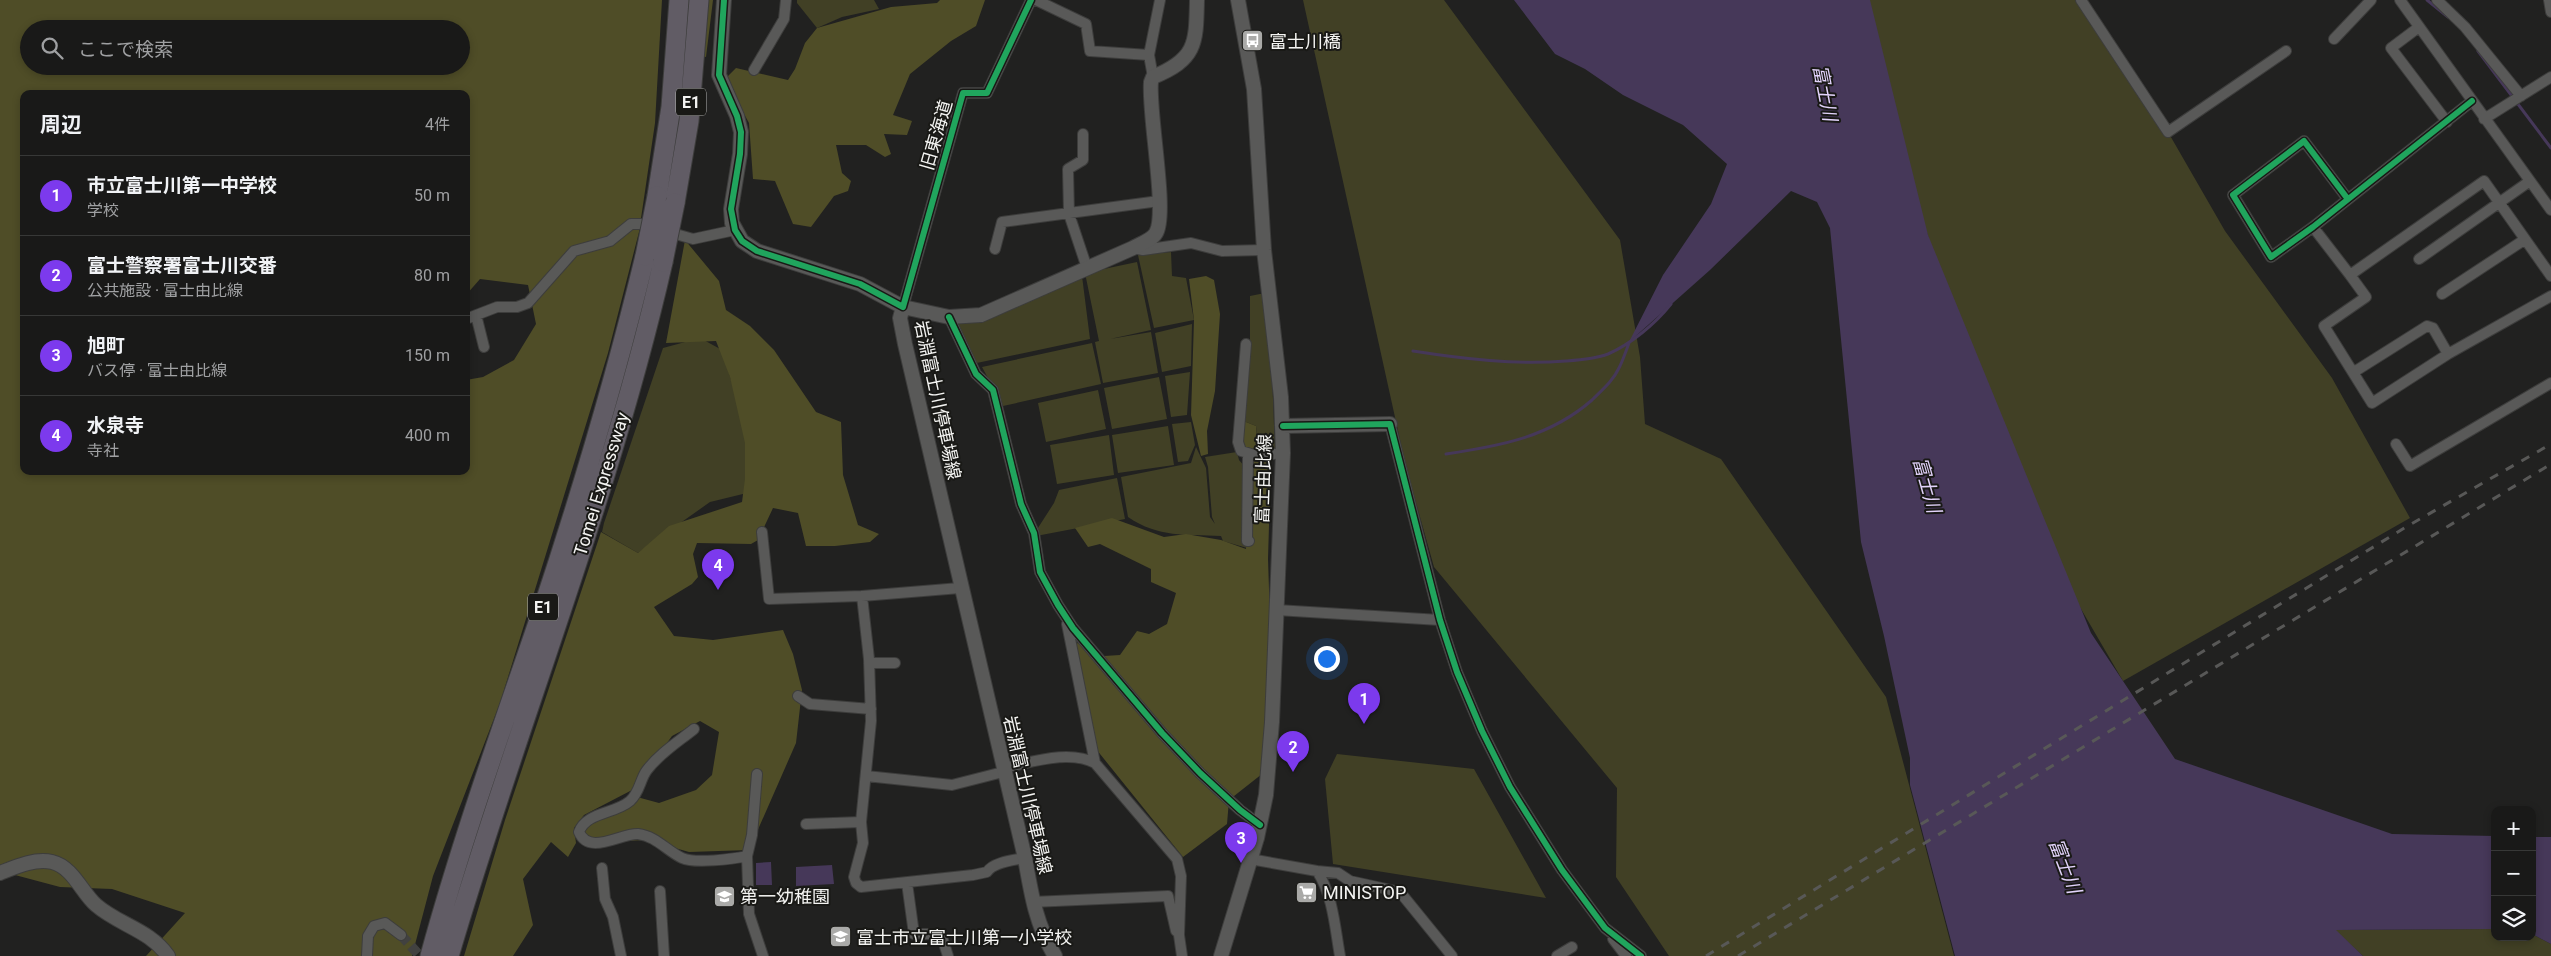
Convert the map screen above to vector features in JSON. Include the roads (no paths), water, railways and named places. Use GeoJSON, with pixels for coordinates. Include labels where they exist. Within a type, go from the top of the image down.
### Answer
{"type":"FeatureCollection","features":[{"type":"Feature","properties":{"kind":"highway","name":"Tomei Expressway"},"geometry":{"type":"LineString","coordinates":[[430,956],[456,869],[594,447],[620,359],[644,256],[671,107],[679,0]]}},
{"type":"Feature","properties":{"kind":"highway","name":"Tomei Expressway"},"geometry":{"type":"LineString","coordinates":[[449,956],[522,723],[612,452],[638,362],[663,262],[689,121],[699,0]]}},
{"type":"Feature","properties":{"kind":"main road"},"geometry":{"type":"LineString","coordinates":[[724,0],[719,75],[737,116],[741,132],[740,154],[731,209],[735,230],[742,241],[757,251],[860,284],[902,307]]}},
{"type":"Feature","properties":{"kind":"main road"},"geometry":{"type":"LineString","coordinates":[[1153,77],[1177,65],[1193,46],[1196,40],[1197,0]]}},
{"type":"Feature","properties":{"kind":"main road","name":"富士由比線"},"geometry":{"type":"LineString","coordinates":[[1221,956],[1260,825],[1266,795],[1272,722],[1283,453],[1283,426],[1264,250],[1254,88],[1238,0]]}},
{"type":"Feature","properties":{"kind":"main road","name":"岩淵富士川停車場線"},"geometry":{"type":"LineString","coordinates":[[1055,956],[1040,930],[1032,902],[1025,858],[960,588],[900,318],[902,307],[949,317],[981,314],[1133,248],[1155,235],[1159,225],[1159,201],[1150,88],[1153,77]]}},
{"type":"Feature","properties":{"kind":"main road"},"geometry":{"type":"LineString","coordinates":[[1283,426],[1390,424]]}},
{"type":"Feature","properties":{"kind":"main road"},"geometry":{"type":"LineString","coordinates":[[0,874],[33,862],[53,862],[66,870],[95,905],[112,917],[149,936],[168,956]]}},
{"type":"Feature","properties":{"kind":"street"},"geometry":{"type":"LineString","coordinates":[[754,70],[784,18],[786,0]]}},
{"type":"Feature","properties":{"kind":"street","name":"旧東海道"},"geometry":{"type":"LineString","coordinates":[[902,307],[963,93],[987,94],[1031,0]]}},
{"type":"Feature","properties":{"kind":"street"},"geometry":{"type":"LineString","coordinates":[[1036,0],[1086,24],[1090,51],[1149,55]]}},
{"type":"Feature","properties":{"kind":"street"},"geometry":{"type":"LineString","coordinates":[[1153,77],[1149,55],[1160,0]]}},
{"type":"Feature","properties":{"kind":"street"},"geometry":{"type":"LineString","coordinates":[[2080,0],[2168,132],[2286,51]]}},
{"type":"Feature","properties":{"kind":"street"},"geometry":{"type":"LineString","coordinates":[[2334,39],[2371,0]]}},
{"type":"Feature","properties":{"kind":"street"},"geometry":{"type":"LineString","coordinates":[[2400,0],[2551,210]]}},
{"type":"Feature","properties":{"kind":"street"},"geometry":{"type":"LineString","coordinates":[[2437,0],[2465,27],[2521,96]]}},
{"type":"Feature","properties":{"kind":"street"},"geometry":{"type":"LineString","coordinates":[[2549,0],[2551,10]]}},
{"type":"Feature","properties":{"kind":"street"},"geometry":{"type":"LineString","coordinates":[[2419,27],[2392,48],[2447,122]]}},
{"type":"Feature","properties":{"kind":"street"},"geometry":{"type":"LineString","coordinates":[[2484,119],[2551,77]]}},
{"type":"Feature","properties":{"kind":"street"},"geometry":{"type":"LineString","coordinates":[[2347,198],[2304,141],[2233,194],[2272,257],[2313,227],[2347,198],[2472,101]]}},
{"type":"Feature","properties":{"kind":"street"},"geometry":{"type":"LineString","coordinates":[[1084,134],[1083,160],[1068,169],[1069,214],[1087,268]]}},
{"type":"Feature","properties":{"kind":"street"},"geometry":{"type":"LineString","coordinates":[[2350,275],[2484,181],[2551,276]]}},
{"type":"Feature","properties":{"kind":"street"},"geometry":{"type":"LineString","coordinates":[[2419,259],[2500,204],[2530,181]]}},
{"type":"Feature","properties":{"kind":"street"},"geometry":{"type":"LineString","coordinates":[[995,249],[1002,222],[1159,201]]}},
{"type":"Feature","properties":{"kind":"street"},"geometry":{"type":"LineString","coordinates":[[484,347],[471,317],[497,307],[517,308],[528,303],[574,251],[610,241],[631,224],[641,224],[693,239],[735,230]]}},
{"type":"Feature","properties":{"kind":"street"},"geometry":{"type":"LineString","coordinates":[[2313,227],[2366,296],[2324,326],[2372,403],[2448,354],[2551,296]]}},
{"type":"Feature","properties":{"kind":"street"},"geometry":{"type":"LineString","coordinates":[[2442,294],[2524,240]]}},
{"type":"Feature","properties":{"kind":"street"},"geometry":{"type":"LineString","coordinates":[[1133,248],[1143,250],[1191,243],[1222,251],[1264,250]]}},
{"type":"Feature","properties":{"kind":"street"},"geometry":{"type":"LineString","coordinates":[[949,317],[976,374],[993,390],[1021,504],[1034,533],[1040,572],[1066,618],[1181,753],[1234,805],[1260,825]]}},
{"type":"Feature","properties":{"kind":"street"},"geometry":{"type":"LineString","coordinates":[[2354,372],[2427,326],[2433,328],[2448,354]]}},
{"type":"Feature","properties":{"kind":"street"},"geometry":{"type":"LineString","coordinates":[[1246,344],[1238,442],[1241,451],[1258,456],[1283,453]]}},
{"type":"Feature","properties":{"kind":"street"},"geometry":{"type":"LineString","coordinates":[[2396,444],[2410,466],[2551,383]]}},
{"type":"Feature","properties":{"kind":"street"},"geometry":{"type":"LineString","coordinates":[[1390,424],[1440,620],[1465,691],[1510,787],[1562,870],[1604,928],[1641,956]]}},
{"type":"Feature","properties":{"kind":"street"},"geometry":{"type":"LineString","coordinates":[[1248,453],[1247,541],[1249,541]]}},
{"type":"Feature","properties":{"kind":"street"},"geometry":{"type":"LineString","coordinates":[[762,532],[769,599],[862,596],[960,588]]}},
{"type":"Feature","properties":{"kind":"street"},"geometry":{"type":"LineString","coordinates":[[862,596],[869,662],[871,709],[861,822],[863,843],[854,877],[856,883],[861,887],[973,875],[987,872],[990,868],[999,864],[1025,858]]}},
{"type":"Feature","properties":{"kind":"street"},"geometry":{"type":"LineString","coordinates":[[1277,610],[1440,620]]}},
{"type":"Feature","properties":{"kind":"street"},"geometry":{"type":"LineString","coordinates":[[1066,618],[1095,763],[1177,859],[1181,876],[1179,935],[1182,956]]}},
{"type":"Feature","properties":{"kind":"street"},"geometry":{"type":"LineString","coordinates":[[869,662],[895,663]]}},
{"type":"Feature","properties":{"kind":"street"},"geometry":{"type":"LineString","coordinates":[[798,696],[810,704],[871,709]]}},
{"type":"Feature","properties":{"kind":"street"},"geometry":{"type":"LineString","coordinates":[[694,729],[654,762],[646,772],[640,788],[630,801],[585,820],[579,832],[581,838],[591,843],[602,843],[628,834],[641,834],[653,838],[684,859],[693,861],[747,856]]}},
{"type":"Feature","properties":{"kind":"street"},"geometry":{"type":"LineString","coordinates":[[866,776],[952,785],[1003,770],[1063,757],[1078,757],[1095,763]]}},
{"type":"Feature","properties":{"kind":"street"},"geometry":{"type":"LineString","coordinates":[[758,774],[752,835],[747,856],[748,914],[763,956]]}},
{"type":"Feature","properties":{"kind":"street"},"geometry":{"type":"LineString","coordinates":[[806,824],[861,822]]}},
{"type":"Feature","properties":{"kind":"street"},"geometry":{"type":"LineString","coordinates":[[1250,859],[1317,871],[1338,872],[1350,881],[1400,892],[1452,956]]}},
{"type":"Feature","properties":{"kind":"street"},"geometry":{"type":"LineString","coordinates":[[602,868],[605,899],[613,917],[621,956]]}},
{"type":"Feature","properties":{"kind":"street"},"geometry":{"type":"LineString","coordinates":[[1317,871],[1329,896],[1340,956]]}},
{"type":"Feature","properties":{"kind":"street"},"geometry":{"type":"LineString","coordinates":[[907,883],[914,934],[941,934],[948,956]]}},
{"type":"Feature","properties":{"kind":"street"},"geometry":{"type":"LineString","coordinates":[[660,891],[664,956]]}},
{"type":"Feature","properties":{"kind":"street"},"geometry":{"type":"LineString","coordinates":[[1032,902],[1168,896],[1174,926],[1179,935]]}},
{"type":"Feature","properties":{"kind":"street"},"geometry":{"type":"LineString","coordinates":[[366,956],[368,936],[374,926],[385,923],[401,935]]}},
{"type":"Feature","properties":{"kind":"street"},"geometry":{"type":"LineString","coordinates":[[1611,933],[1611,938],[1626,956]]}},
{"type":"Feature","properties":{"kind":"street"},"geometry":{"type":"LineString","coordinates":[[1557,956],[1572,947]]}},
{"type":"Feature","properties":{"kind":"water","name":"富士川"},"geometry":{"type":"Polygon","coordinates":[[[1514,0],[1870,0],[1928,235],[2091,633],[2175,759],[2392,834],[2491,836],[2491,929],[2336,930],[2363,956],[1955,956],[1910,785],[1910,758],[1884,636],[1861,542],[1830,228],[1817,202],[1791,191],[1710,270],[1629,342],[1663,275],[1711,204],[1727,164],[1683,125],[1623,95],[1585,69],[1555,54],[1514,0]]]}},
{"type":"Feature","properties":{"kind":"water"},"geometry":{"type":"Polygon","coordinates":[[[2536,837],[2551,837],[2551,944],[2536,936],[2536,837]]]}},
{"type":"Feature","properties":{"kind":"water"},"geometry":{"type":"Polygon","coordinates":[[[771,862],[772,885],[756,885],[756,863],[771,862]]]}},
{"type":"Feature","properties":{"kind":"water"},"geometry":{"type":"Polygon","coordinates":[[[832,865],[834,884],[796,886],[796,867],[832,865]]]}},
{"type":"Feature","properties":{"kind":"waterway"},"geometry":{"type":"LineString","coordinates":[[2427,0],[2448,17]]}},
{"type":"Feature","properties":{"kind":"waterway"},"geometry":{"type":"LineString","coordinates":[[2478,51],[2551,148]]}},
{"type":"Feature","properties":{"kind":"waterway"},"geometry":{"type":"LineString","coordinates":[[1413,351],[1509,362],[1547,362],[1593,358],[1617,350],[1634,339],[1658,319],[1671,304]]}},
{"type":"Feature","properties":{"kind":"waterway"},"geometry":{"type":"LineString","coordinates":[[1446,454],[1524,438],[1559,423],[1576,413],[1592,400],[1617,373],[1629,343]]}},
{"type":"Feature","properties":{"kind":"tunnel"},"geometry":{"type":"LineString","coordinates":[[401,935],[420,956]]}},
{"type":"Feature","properties":{"kind":"railway"},"geometry":{"type":"LineString","coordinates":[[1706,956],[2406,527],[2551,444]]}},
{"type":"Feature","properties":{"kind":"railway"},"geometry":{"type":"LineString","coordinates":[[1738,956],[2551,464]]}},
{"type":"Feature","properties":{"kind":"place","name":"富士川橋"},"geometry":{"type":"Point","coordinates":[1253,41]}},
{"type":"Feature","properties":{"kind":"place","name":"水泉寺"},"geometry":{"type":"Point","coordinates":[718,590]}},
{"type":"Feature","properties":{"kind":"place","name":"市立富士川第一中学校"},"geometry":{"type":"Point","coordinates":[1364,724]}},
{"type":"Feature","properties":{"kind":"place","name":"富士警察署富士川交番"},"geometry":{"type":"Point","coordinates":[1293,772]}},
{"type":"Feature","properties":{"kind":"place","name":"旭町"},"geometry":{"type":"Point","coordinates":[1241,863]}},
{"type":"Feature","properties":{"kind":"place","name":"MINISTOP"},"geometry":{"type":"Point","coordinates":[1307,892]}},
{"type":"Feature","properties":{"kind":"place","name":"第一幼稚園"},"geometry":{"type":"Point","coordinates":[724,896]}},
{"type":"Feature","properties":{"kind":"place","name":"富士市立富士川第一小学校"},"geometry":{"type":"Point","coordinates":[840,937]}}]}
